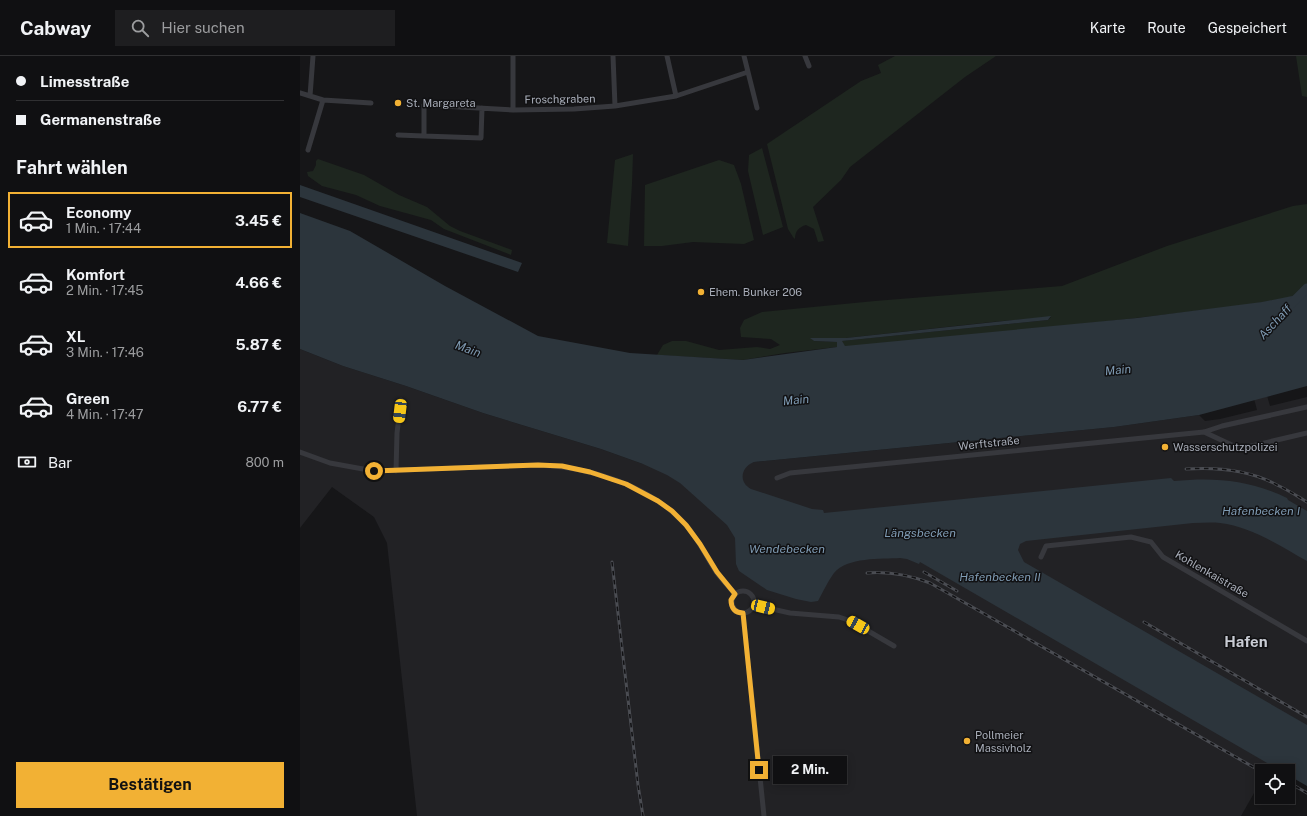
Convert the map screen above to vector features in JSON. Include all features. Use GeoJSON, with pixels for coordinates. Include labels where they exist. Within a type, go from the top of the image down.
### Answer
{"type":"FeatureCollection","features":[{"type":"Feature","properties":{"kind":"street"},"geometry":{"type":"LineString","coordinates":[[310,96],[313,56]]}},
{"type":"Feature","properties":{"kind":"street"},"geometry":{"type":"LineString","coordinates":[[513,56],[513,110]]}},
{"type":"Feature","properties":{"kind":"street"},"geometry":{"type":"LineString","coordinates":[[613,56],[615,106]]}},
{"type":"Feature","properties":{"kind":"street"},"geometry":{"type":"LineString","coordinates":[[667,56],[676,96]]}},
{"type":"Feature","properties":{"kind":"street"},"geometry":{"type":"LineString","coordinates":[[744,56],[757,108]]}},
{"type":"Feature","properties":{"kind":"street"},"geometry":{"type":"LineString","coordinates":[[805,56],[809,66]]}},
{"type":"Feature","properties":{"kind":"street","name":"Froschgraben"},"geometry":{"type":"LineString","coordinates":[[424,136],[424,104],[513,110],[574,109],[615,106],[676,96],[748,72]]}},
{"type":"Feature","properties":{"kind":"street"},"geometry":{"type":"LineString","coordinates":[[300,93],[323,100],[371,103]]}},
{"type":"Feature","properties":{"kind":"street"},"geometry":{"type":"LineString","coordinates":[[308,150],[323,100]]}},
{"type":"Feature","properties":{"kind":"street"},"geometry":{"type":"LineString","coordinates":[[398,135],[481,138],[482,108]]}},
{"type":"Feature","properties":{"kind":"street"},"geometry":{"type":"LineString","coordinates":[[396,471],[397,433],[401,400]]}},
{"type":"Feature","properties":{"kind":"street","name":"Werftstraße"},"geometry":{"type":"LineString","coordinates":[[777,478],[790,473],[1204,432],[1222,426],[1307,407]]}},
{"type":"Feature","properties":{"kind":"street"},"geometry":{"type":"LineString","coordinates":[[1204,432],[1234,446],[1243,448],[1307,433]]}},
{"type":"Feature","properties":{"kind":"street"},"geometry":{"type":"LineString","coordinates":[[300,452],[330,463],[374,471],[520,465],[557,466],[583,470],[647,494],[672,511],[686,525],[700,544],[717,572],[735,594]]}},
{"type":"Feature","properties":{"kind":"street","name":"Kohlenkaistraße"},"geometry":{"type":"LineString","coordinates":[[1041,557],[1046,546],[1131,537],[1151,542],[1163,557],[1307,641]]}},
{"type":"Feature","properties":{"kind":"street"},"geometry":{"type":"LineString","coordinates":[[741,591],[748,592],[753,597],[754,605],[751,610],[743,613],[737,612],[732,607],[731,600],[735,594],[741,591]]}},
{"type":"Feature","properties":{"kind":"street"},"geometry":{"type":"LineString","coordinates":[[754,605],[790,613],[832,616],[851,621],[894,646]]}},
{"type":"Feature","properties":{"kind":"street"},"geometry":{"type":"LineString","coordinates":[[743,613],[764,816]]}},
{"type":"Feature","properties":{"kind":"shaded area"},"geometry":{"type":"Polygon","coordinates":[[[895,56],[996,56],[965,77],[850,167],[841,180],[813,207],[824,241],[818,242],[814,229],[806,225],[798,230],[795,239],[788,229],[767,144],[861,81],[881,73],[878,65],[895,56]]]}},
{"type":"Feature","properties":{"kind":"shaded area"},"geometry":{"type":"Polygon","coordinates":[[[1296,56],[1307,56],[1307,97],[1302,96],[1296,56]]]}},
{"type":"Feature","properties":{"kind":"shaded area"},"geometry":{"type":"Polygon","coordinates":[[[762,148],[783,227],[763,235],[748,171],[749,155],[762,148]]]}},
{"type":"Feature","properties":{"kind":"shaded area"},"geometry":{"type":"Polygon","coordinates":[[[633,154],[628,246],[607,243],[615,160],[633,154]]]}},
{"type":"Feature","properties":{"kind":"shaded area"},"geometry":{"type":"Polygon","coordinates":[[[318,159],[364,175],[399,195],[427,207],[450,226],[512,250],[511,255],[444,229],[431,220],[380,206],[356,195],[322,186],[308,176],[307,172],[313,171],[318,159]]]}},
{"type":"Feature","properties":{"kind":"shaded area"},"geometry":{"type":"Polygon","coordinates":[[[719,160],[734,165],[741,184],[754,240],[744,244],[693,242],[662,246],[644,246],[645,185],[719,160]]]}},
{"type":"Feature","properties":{"kind":"shaded area"},"geometry":{"type":"Polygon","coordinates":[[[1307,204],[1307,293],[1290,297],[1239,306],[1129,319],[845,347],[841,341],[1048,320],[1051,317],[846,338],[811,338],[814,341],[837,342],[837,347],[743,360],[657,355],[663,345],[672,341],[686,341],[719,350],[757,347],[770,349],[780,345],[771,339],[741,337],[740,328],[744,320],[762,312],[875,301],[1062,286],[1167,246],[1293,206],[1307,204]]]}},
{"type":"Feature","properties":{"kind":"shaded area"},"geometry":{"type":"Polygon","coordinates":[[[300,349],[343,366],[483,413],[601,449],[643,464],[748,464],[754,462],[1114,427],[1199,415],[1205,421],[1257,410],[1253,395],[1266,392],[1270,406],[1307,397],[1307,765],[1279,749],[1271,764],[1255,764],[1255,791],[1241,816],[417,816],[387,543],[374,517],[332,487],[300,528],[300,349]]]}},
{"type":"Feature","properties":{"kind":"water"},"geometry":{"type":"Polygon","coordinates":[[[300,185],[522,263],[518,272],[300,197],[300,185]]]}},
{"type":"Feature","properties":{"kind":"water"},"geometry":{"type":"Polygon","coordinates":[[[300,213],[350,231],[445,286],[538,336],[630,353],[743,360],[837,347],[837,342],[814,341],[810,338],[846,338],[1051,316],[1048,320],[842,341],[845,346],[1137,318],[1262,302],[1307,293],[1307,386],[1199,415],[1114,427],[754,462],[746,467],[743,479],[744,483],[751,489],[812,509],[823,510],[824,513],[1171,478],[1174,481],[1204,479],[1232,481],[1259,487],[1287,498],[1307,511],[1307,561],[1276,543],[1254,533],[1232,525],[1220,523],[1193,523],[1026,541],[1020,544],[1018,550],[1024,562],[1307,725],[1307,786],[1295,779],[1295,764],[1269,764],[920,562],[919,564],[900,558],[856,561],[847,564],[834,573],[818,601],[811,602],[796,599],[767,590],[739,571],[736,564],[735,538],[727,525],[680,483],[667,475],[643,464],[601,449],[483,413],[343,366],[300,349],[300,213]]]}},
{"type":"Feature","properties":{"kind":"waterway","name":"Aschaff"},"geometry":{"type":"LineString","coordinates":[[1291,304],[1307,288]]}},
{"type":"Feature","properties":{"kind":"railway"},"geometry":{"type":"LineString","coordinates":[[1186,469],[1221,469],[1245,473],[1267,480],[1307,502]]}},
{"type":"Feature","properties":{"kind":"railway"},"geometry":{"type":"LineString","coordinates":[[612,562],[638,785],[643,816]]}},
{"type":"Feature","properties":{"kind":"railway"},"geometry":{"type":"LineString","coordinates":[[924,572],[957,591]]}},
{"type":"Feature","properties":{"kind":"railway"},"geometry":{"type":"LineString","coordinates":[[867,573],[899,574],[930,583],[1255,768]]}},
{"type":"Feature","properties":{"kind":"railway"},"geometry":{"type":"LineString","coordinates":[[1144,622],[1307,717]]}},
{"type":"Feature","properties":{"kind":"railway"},"geometry":{"type":"LineString","coordinates":[[1295,786],[1307,793]]}},
{"type":"Feature","properties":{"kind":"place","name":"St. Margareta"},"geometry":{"type":"Point","coordinates":[398,103]}},
{"type":"Feature","properties":{"kind":"place","name":"Ehem. Bunker 206"},"geometry":{"type":"Point","coordinates":[701,292]}},
{"type":"Feature","properties":{"kind":"place","name":"Wasserschutzpolizei"},"geometry":{"type":"Point","coordinates":[1165,447]}},
{"type":"Feature","properties":{"kind":"place","name":"Pollmeier Massivholz"},"geometry":{"type":"Point","coordinates":[967,741]}},
{"type":"Feature","properties":{"kind":"district","name":"Hafen"},"geometry":{"type":"Point","coordinates":[1246,642]}},
{"type":"Feature","properties":{"kind":"route"},"geometry":{"type":"LineString","coordinates":[[374,471],[514,465],[562,466],[576,468],[626,484],[647,494],[672,511],[686,525],[700,544],[717,572],[735,594],[731,600],[734,610],[743,613],[759,770]]}},
{"type":"Feature","properties":{"kind":"water label","name":"Main"},"geometry":{"type":"Point","coordinates":[468,349]}},
{"type":"Feature","properties":{"kind":"water label","name":"Main"},"geometry":{"type":"Point","coordinates":[1118,370]}},
{"type":"Feature","properties":{"kind":"water label","name":"Main"},"geometry":{"type":"Point","coordinates":[796,400]}},
{"type":"Feature","properties":{"kind":"water label","name":"Hafenbecken I"},"geometry":{"type":"Point","coordinates":[1261,511]}},
{"type":"Feature","properties":{"kind":"water label","name":"Längsbecken"},"geometry":{"type":"Point","coordinates":[920,533]}},
{"type":"Feature","properties":{"kind":"water label","name":"Wendebecken"},"geometry":{"type":"Point","coordinates":[787,549]}},
{"type":"Feature","properties":{"kind":"water label","name":"Hafenbecken II"},"geometry":{"type":"Point","coordinates":[1000,577]}}]}
